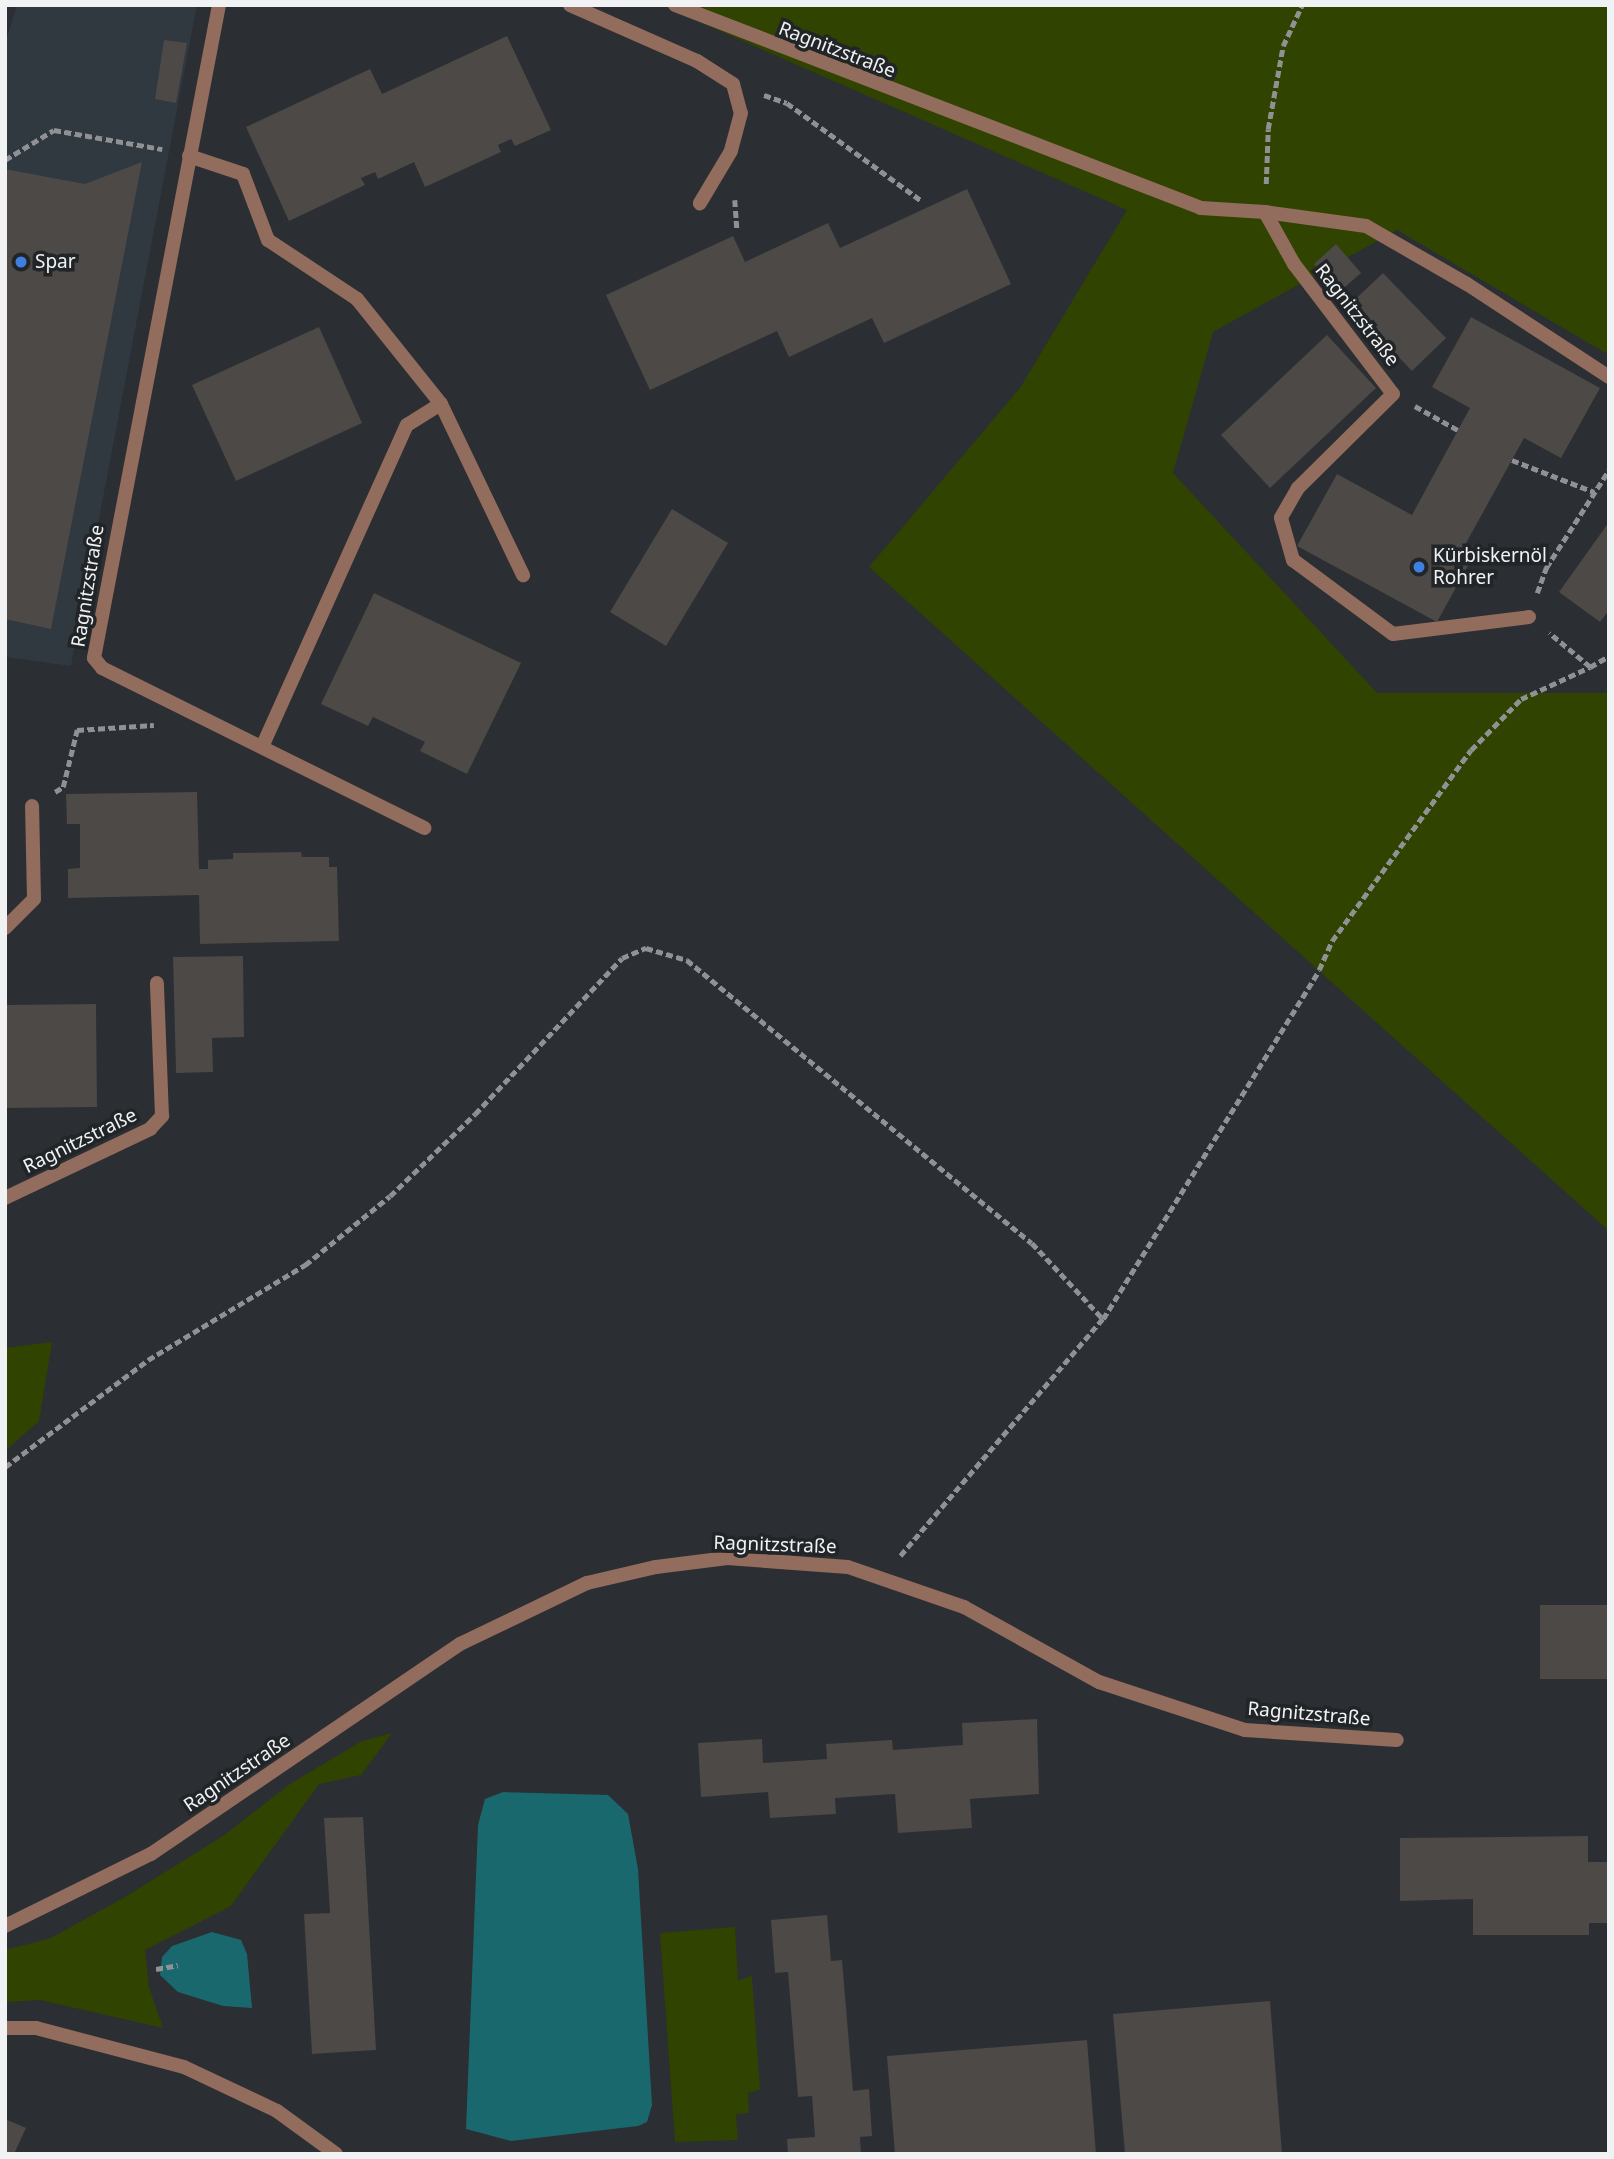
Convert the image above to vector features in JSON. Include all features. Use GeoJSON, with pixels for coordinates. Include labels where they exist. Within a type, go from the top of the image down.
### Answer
{"type":"FeatureCollection","features":[{"type":"Feature","properties":{"kind":"street","name":"Ragnitzstraße"},"geometry":{"type":"LineString","coordinates":[[219,5],[94,658],[102,668],[425,828]]}},
{"type":"Feature","properties":{"kind":"street"},"geometry":{"type":"LineString","coordinates":[[570,5],[697,61],[733,84],[741,113],[734,138],[700,203]]}},
{"type":"Feature","properties":{"kind":"street","name":"Ragnitzstraße"},"geometry":{"type":"LineString","coordinates":[[676,5],[1201,208],[1265,212],[1366,226],[1467,284],[1609,377]]}},
{"type":"Feature","properties":{"kind":"street"},"geometry":{"type":"LineString","coordinates":[[190,156],[243,174],[268,240],[357,299],[441,404],[523,575]]}},
{"type":"Feature","properties":{"kind":"street","name":"Ragnitzstraße"},"geometry":{"type":"LineString","coordinates":[[1265,212],[1294,264],[1393,394],[1298,488],[1281,518],[1293,560],[1393,634],[1529,617]]}},
{"type":"Feature","properties":{"kind":"street"},"geometry":{"type":"LineString","coordinates":[[262,747],[407,425],[441,404]]}},
{"type":"Feature","properties":{"kind":"street"},"geometry":{"type":"LineString","coordinates":[[5,928],[34,899],[32,806]]}},
{"type":"Feature","properties":{"kind":"street","name":"Ragnitzstraße"},"geometry":{"type":"LineString","coordinates":[[5,1198],[150,1129],[162,1116],[157,983]]}},
{"type":"Feature","properties":{"kind":"street","name":"Ragnitzstraße"},"geometry":{"type":"LineString","coordinates":[[5,1926],[151,1854],[460,1644],[587,1583],[656,1567],[727,1558],[848,1567],[964,1607],[1099,1682],[1245,1730],[1397,1740]]}},
{"type":"Feature","properties":{"kind":"street"},"geometry":{"type":"LineString","coordinates":[[5,2028],[36,2028],[184,2067],[277,2111],[335,2154]]}},
{"type":"Feature","properties":{"kind":"path"},"geometry":{"type":"LineString","coordinates":[[1265,212],[1268,129],[1283,46],[1302,5]]}},
{"type":"Feature","properties":{"kind":"path"},"geometry":{"type":"LineString","coordinates":[[733,84],[787,103],[922,201]]}},
{"type":"Feature","properties":{"kind":"path"},"geometry":{"type":"LineString","coordinates":[[5,160],[54,130],[190,156]]}},
{"type":"Feature","properties":{"kind":"path"},"geometry":{"type":"LineString","coordinates":[[1393,394],[1458,430]]}},
{"type":"Feature","properties":{"kind":"path"},"geometry":{"type":"LineString","coordinates":[[1512,460],[1594,492]]}},
{"type":"Feature","properties":{"kind":"path"},"geometry":{"type":"LineString","coordinates":[[1590,667],[1529,617],[1546,568],[1609,470]]}},
{"type":"Feature","properties":{"kind":"path"},"geometry":{"type":"LineString","coordinates":[[882,1578],[1103,1319],[1319,970],[1332,941],[1463,761],[1521,699],[1609,656]]}},
{"type":"Feature","properties":{"kind":"path"},"geometry":{"type":"LineString","coordinates":[[32,806],[64,786],[77,730],[159,724]]}},
{"type":"Feature","properties":{"kind":"path"},"geometry":{"type":"LineString","coordinates":[[5,1467],[148,1360],[305,1265],[390,1196],[475,1114],[622,958],[646,948],[687,960],[1032,1243],[1103,1319]]}},
{"type":"Feature","properties":{"kind":"path"},"geometry":{"type":"LineString","coordinates":[[156,1969],[178,1965]]}},
{"type":"Feature","properties":{"kind":"shaded area"},"geometry":{"type":"Polygon","coordinates":[[[17,5],[197,5],[71,666],[5,657],[5,44],[17,5]]]}},
{"type":"Feature","properties":{"kind":"green space"},"geometry":{"type":"Polygon","coordinates":[[[661,5],[1609,5],[1609,355],[1397,230],[1213,332],[1173,473],[1377,693],[1609,693],[1609,1231],[869,567],[1020,388],[1127,210],[661,5]]]}},
{"type":"Feature","properties":{"kind":"green space"},"geometry":{"type":"Polygon","coordinates":[[[52,1342],[39,1421],[5,1451],[5,1348],[52,1342]]]}},
{"type":"Feature","properties":{"kind":"green space"},"geometry":{"type":"Polygon","coordinates":[[[392,1733],[361,1775],[319,1784],[231,1906],[145,1950],[149,1987],[163,2028],[40,2000],[5,2002],[5,1950],[51,1938],[125,1897],[223,1836],[290,1784],[362,1741],[392,1733]]]}},
{"type":"Feature","properties":{"kind":"green space"},"geometry":{"type":"Polygon","coordinates":[[[735,1927],[738,1980],[752,1976],[760,2090],[748,2093],[749,2113],[736,2114],[738,2140],[675,2142],[660,1933],[735,1927]]]}},
{"type":"Feature","properties":{"kind":"water"},"geometry":{"type":"Polygon","coordinates":[[[503,1792],[608,1795],[628,1814],[638,1869],[652,2105],[647,2122],[638,2126],[511,2141],[466,2129],[478,1825],[485,1799],[503,1792]]]}},
{"type":"Feature","properties":{"kind":"water"},"geometry":{"type":"Polygon","coordinates":[[[212,1932],[241,1940],[247,1954],[252,2008],[223,2006],[178,1992],[160,1975],[162,1957],[172,1946],[212,1932]]]}},
{"type":"Feature","properties":{"kind":"building"},"geometry":{"type":"Polygon","coordinates":[[[507,36],[551,130],[515,146],[511,139],[498,145],[501,152],[425,187],[414,162],[378,179],[375,172],[361,178],[365,185],[289,221],[246,127],[370,69],[382,94],[507,36]]]}},
{"type":"Feature","properties":{"kind":"building"},"geometry":{"type":"Polygon","coordinates":[[[164,40],[187,43],[176,103],[155,99],[164,40]]]}},
{"type":"Feature","properties":{"kind":"building"},"geometry":{"type":"Polygon","coordinates":[[[142,162],[51,629],[5,619],[5,169],[85,184],[142,162]]]}},
{"type":"Feature","properties":{"kind":"building"},"geometry":{"type":"Polygon","coordinates":[[[967,189],[1011,284],[884,343],[872,318],[789,357],[777,331],[650,390],[606,295],[733,236],[745,262],[828,223],[840,248],[967,189]]]}},
{"type":"Feature","properties":{"kind":"building"},"geometry":{"type":"Polygon","coordinates":[[[1336,244],[1361,273],[1338,293],[1314,264],[1336,244]]]}},
{"type":"Feature","properties":{"kind":"building"},"geometry":{"type":"Polygon","coordinates":[[[1383,273],[1446,338],[1412,371],[1349,305],[1383,273]]]}},
{"type":"Feature","properties":{"kind":"building"},"geometry":{"type":"Polygon","coordinates":[[[1471,317],[1600,388],[1561,458],[1524,438],[1465,545],[1476,551],[1437,622],[1297,546],[1337,474],[1412,515],[1470,408],[1432,387],[1471,317]]]}},
{"type":"Feature","properties":{"kind":"building"},"geometry":{"type":"Polygon","coordinates":[[[319,327],[362,423],[236,481],[192,385],[319,327]]]}},
{"type":"Feature","properties":{"kind":"building"},"geometry":{"type":"Polygon","coordinates":[[[1327,335],[1376,388],[1270,488],[1221,435],[1327,335]]]}},
{"type":"Feature","properties":{"kind":"building"},"geometry":{"type":"Polygon","coordinates":[[[672,509],[728,543],[666,646],[610,612],[672,509]]]}},
{"type":"Feature","properties":{"kind":"building"},"geometry":{"type":"Polygon","coordinates":[[[1609,522],[1609,610],[1600,622],[1559,592],[1609,522]]]}},
{"type":"Feature","properties":{"kind":"building"},"geometry":{"type":"Polygon","coordinates":[[[374,593],[521,663],[467,774],[420,751],[425,742],[373,717],[368,726],[321,704],[374,593]]]}},
{"type":"Feature","properties":{"kind":"building"},"geometry":{"type":"Polygon","coordinates":[[[197,792],[199,869],[208,869],[208,860],[233,859],[233,853],[301,852],[302,857],[329,857],[329,867],[337,867],[339,941],[200,944],[199,895],[68,898],[68,869],[80,868],[80,824],[67,824],[66,794],[197,792]]]}},
{"type":"Feature","properties":{"kind":"building"},"geometry":{"type":"Polygon","coordinates":[[[243,956],[244,1037],[212,1038],[213,1072],[176,1073],[173,957],[243,956]]]}},
{"type":"Feature","properties":{"kind":"building"},"geometry":{"type":"Polygon","coordinates":[[[96,1004],[97,1107],[5,1108],[5,1005],[96,1004]]]}},
{"type":"Feature","properties":{"kind":"building"},"geometry":{"type":"Polygon","coordinates":[[[1540,1605],[1609,1605],[1609,1679],[1540,1679],[1540,1605]]]}},
{"type":"Feature","properties":{"kind":"building"},"geometry":{"type":"Polygon","coordinates":[[[1037,1719],[1039,1794],[970,1799],[972,1828],[898,1833],[895,1794],[835,1798],[836,1814],[770,1818],[768,1792],[701,1797],[698,1743],[762,1739],[763,1763],[827,1759],[826,1744],[892,1740],[893,1750],[963,1745],[962,1723],[1037,1719]]]}},
{"type":"Feature","properties":{"kind":"building"},"geometry":{"type":"Polygon","coordinates":[[[363,1817],[376,2050],[312,2054],[304,1914],[330,1913],[324,1818],[363,1817]]]}},
{"type":"Feature","properties":{"kind":"building"},"geometry":{"type":"Polygon","coordinates":[[[1588,1836],[1588,1862],[1609,1862],[1609,1923],[1589,1923],[1589,1935],[1473,1935],[1473,1899],[1400,1901],[1400,1838],[1588,1836]]]}},
{"type":"Feature","properties":{"kind":"building"},"geometry":{"type":"Polygon","coordinates":[[[827,1915],[831,1961],[842,1960],[853,2091],[869,2089],[872,2136],[860,2137],[861,2154],[788,2154],[787,2139],[815,2137],[812,2096],[798,2097],[788,1972],[775,1973],[771,1920],[827,1915]]]}},
{"type":"Feature","properties":{"kind":"building"},"geometry":{"type":"Polygon","coordinates":[[[1270,2001],[1282,2154],[1125,2154],[1113,2014],[1270,2001]]]}},
{"type":"Feature","properties":{"kind":"building"},"geometry":{"type":"Polygon","coordinates":[[[1087,2040],[1096,2154],[895,2154],[887,2056],[1087,2040]]]}},
{"type":"Feature","properties":{"kind":"building"},"geometry":{"type":"Polygon","coordinates":[[[5,2119],[26,2128],[14,2154],[5,2154],[5,2119]]]}},
{"type":"Feature","properties":{"kind":"place","name":"Spar"},"geometry":{"type":"Point","coordinates":[21,262]}},
{"type":"Feature","properties":{"kind":"place","name":"Kürbiskernöl Rohrer"},"geometry":{"type":"Point","coordinates":[1419,567]}}]}
